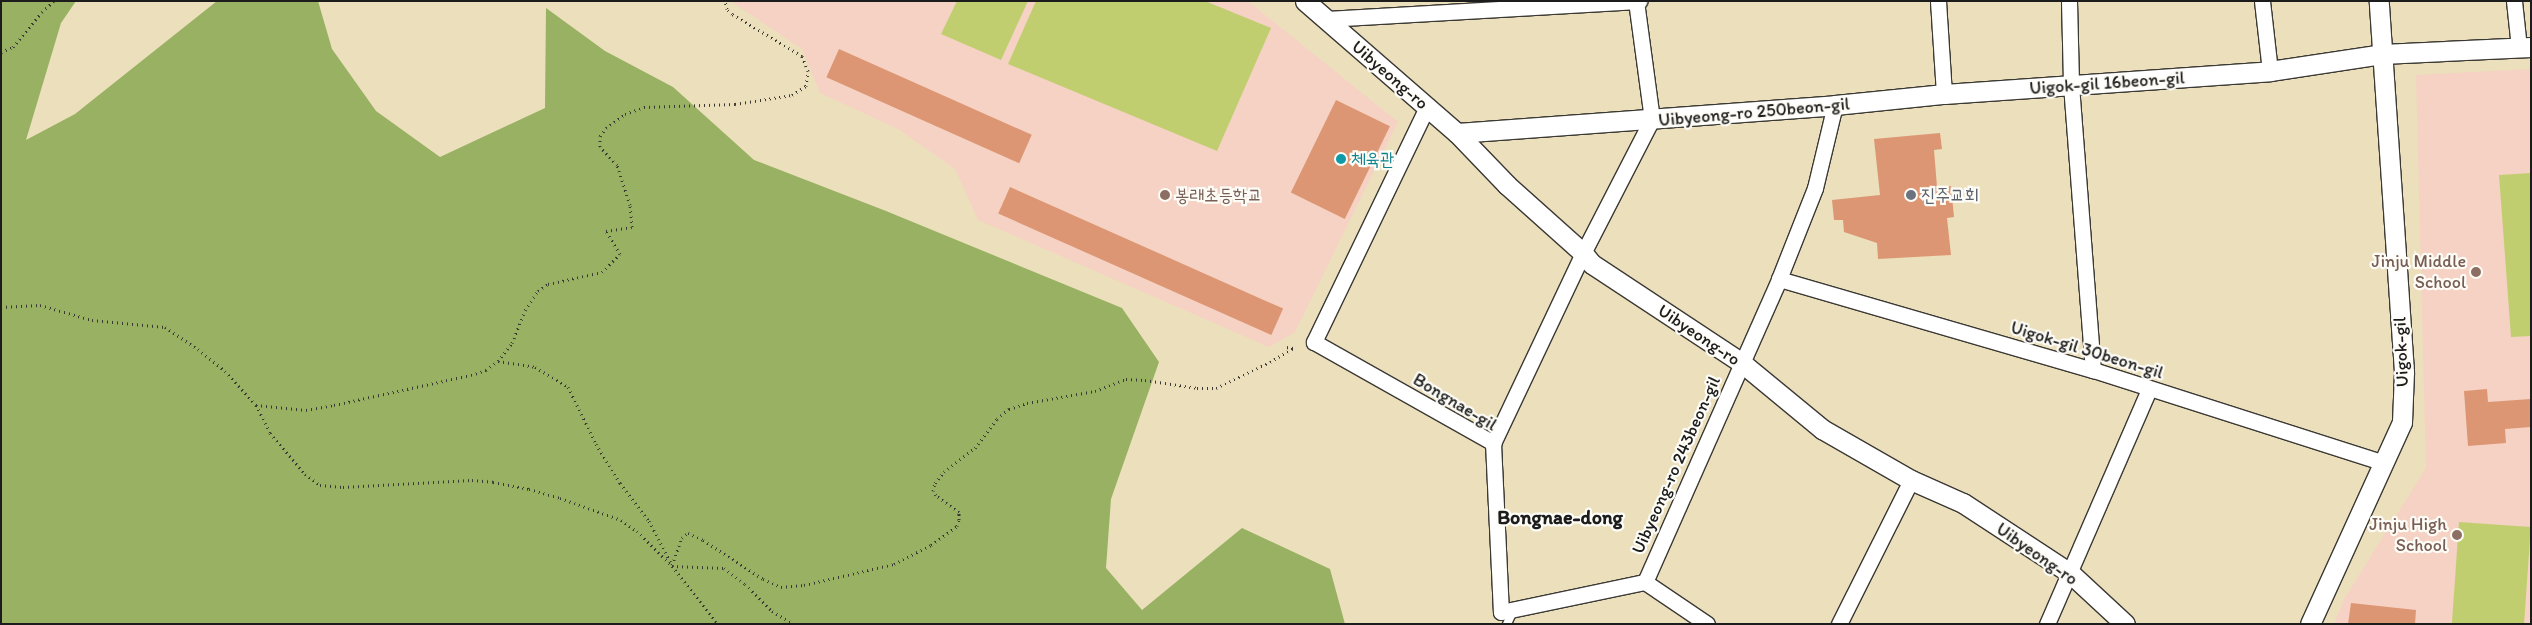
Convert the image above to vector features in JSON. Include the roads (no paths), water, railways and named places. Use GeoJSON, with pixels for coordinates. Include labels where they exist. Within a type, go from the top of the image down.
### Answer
{"type":"FeatureCollection","features":[{"type":"Feature","properties":{"kind":"street","name":"Uibyeong-ro"},"geometry":{"type":"LineString","coordinates":[[1305,1],[1457,133],[1507,185],[1583,253],[1592,264],[1742,363],[1822,429],[1911,480],[1963,503],[2070,573],[2125,624]]}},
{"type":"Feature","properties":{"kind":"street"},"geometry":{"type":"LineString","coordinates":[[1325,19],[1637,1],[1652,118],[1457,133]]}},
{"type":"Feature","properties":{"kind":"street"},"geometry":{"type":"LineString","coordinates":[[1938,1],[1944,94]]}},
{"type":"Feature","properties":{"kind":"street"},"geometry":{"type":"LineString","coordinates":[[2069,1],[2071,86],[2093,370]]}},
{"type":"Feature","properties":{"kind":"street"},"geometry":{"type":"LineString","coordinates":[[2262,1],[2270,71]]}},
{"type":"Feature","properties":{"kind":"street","name":"Uigok-gil"},"geometry":{"type":"LineString","coordinates":[[2310,624],[2382,462],[2402,422],[2404,372],[2379,1]]}},
{"type":"Feature","properties":{"kind":"street"},"geometry":{"type":"LineString","coordinates":[[2514,1],[2525,47]]}},
{"type":"Feature","properties":{"kind":"street","name":"Uigok-gil 16beon-gil"},"geometry":{"type":"LineString","coordinates":[[1944,94],[2270,71],[2382,54],[2525,47]]}},
{"type":"Feature","properties":{"kind":"street","name":"Uibyeong-ro 250beon-gil"},"geometry":{"type":"LineString","coordinates":[[1493,443],[1583,253],[1652,118],[1836,105],[1944,94]]}},
{"type":"Feature","properties":{"kind":"street","name":"Uibyeong-ro 243beon-gil"},"geometry":{"type":"LineString","coordinates":[[1645,582],[1779,279],[1815,188],[1836,105]]}},
{"type":"Feature","properties":{"kind":"street","name":"Bongnae-gil"},"geometry":{"type":"LineString","coordinates":[[1427,107],[1314,342],[1493,443],[1501,612],[1514,609]]}},
{"type":"Feature","properties":{"kind":"street","name":"Uigok-gil 30beon-gil"},"geometry":{"type":"LineString","coordinates":[[1779,279],[2093,370],[2382,462]]}},
{"type":"Feature","properties":{"kind":"street"},"geometry":{"type":"LineString","coordinates":[[2047,624],[2149,388]]}},
{"type":"Feature","properties":{"kind":"street"},"geometry":{"type":"LineString","coordinates":[[1839,624],[1911,480]]}},
{"type":"Feature","properties":{"kind":"street"},"geometry":{"type":"LineString","coordinates":[[1514,609],[1645,582],[1707,624]]}},
{"type":"Feature","properties":{"kind":"lane"},"geometry":{"type":"LineString","coordinates":[[1507,624],[1514,609]]}},
{"type":"Feature","properties":{"kind":"place","name":"체육관"},"geometry":{"type":"Point","coordinates":[1341,159]}},
{"type":"Feature","properties":{"kind":"place","name":"봉래초등학교"},"geometry":{"type":"Point","coordinates":[1165,195]}},
{"type":"Feature","properties":{"kind":"place","name":"진주교회"},"geometry":{"type":"Point","coordinates":[1911,195]}},
{"type":"Feature","properties":{"kind":"place","name":"Jinju Middle School"},"geometry":{"type":"Point","coordinates":[2476,272]}},
{"type":"Feature","properties":{"kind":"place","name":"Jinju High School"},"geometry":{"type":"Point","coordinates":[2457,535]}},
{"type":"Feature","properties":{"kind":"district","name":"Bongnae-dong"},"geometry":{"type":"Point","coordinates":[1560,517]}}]}
